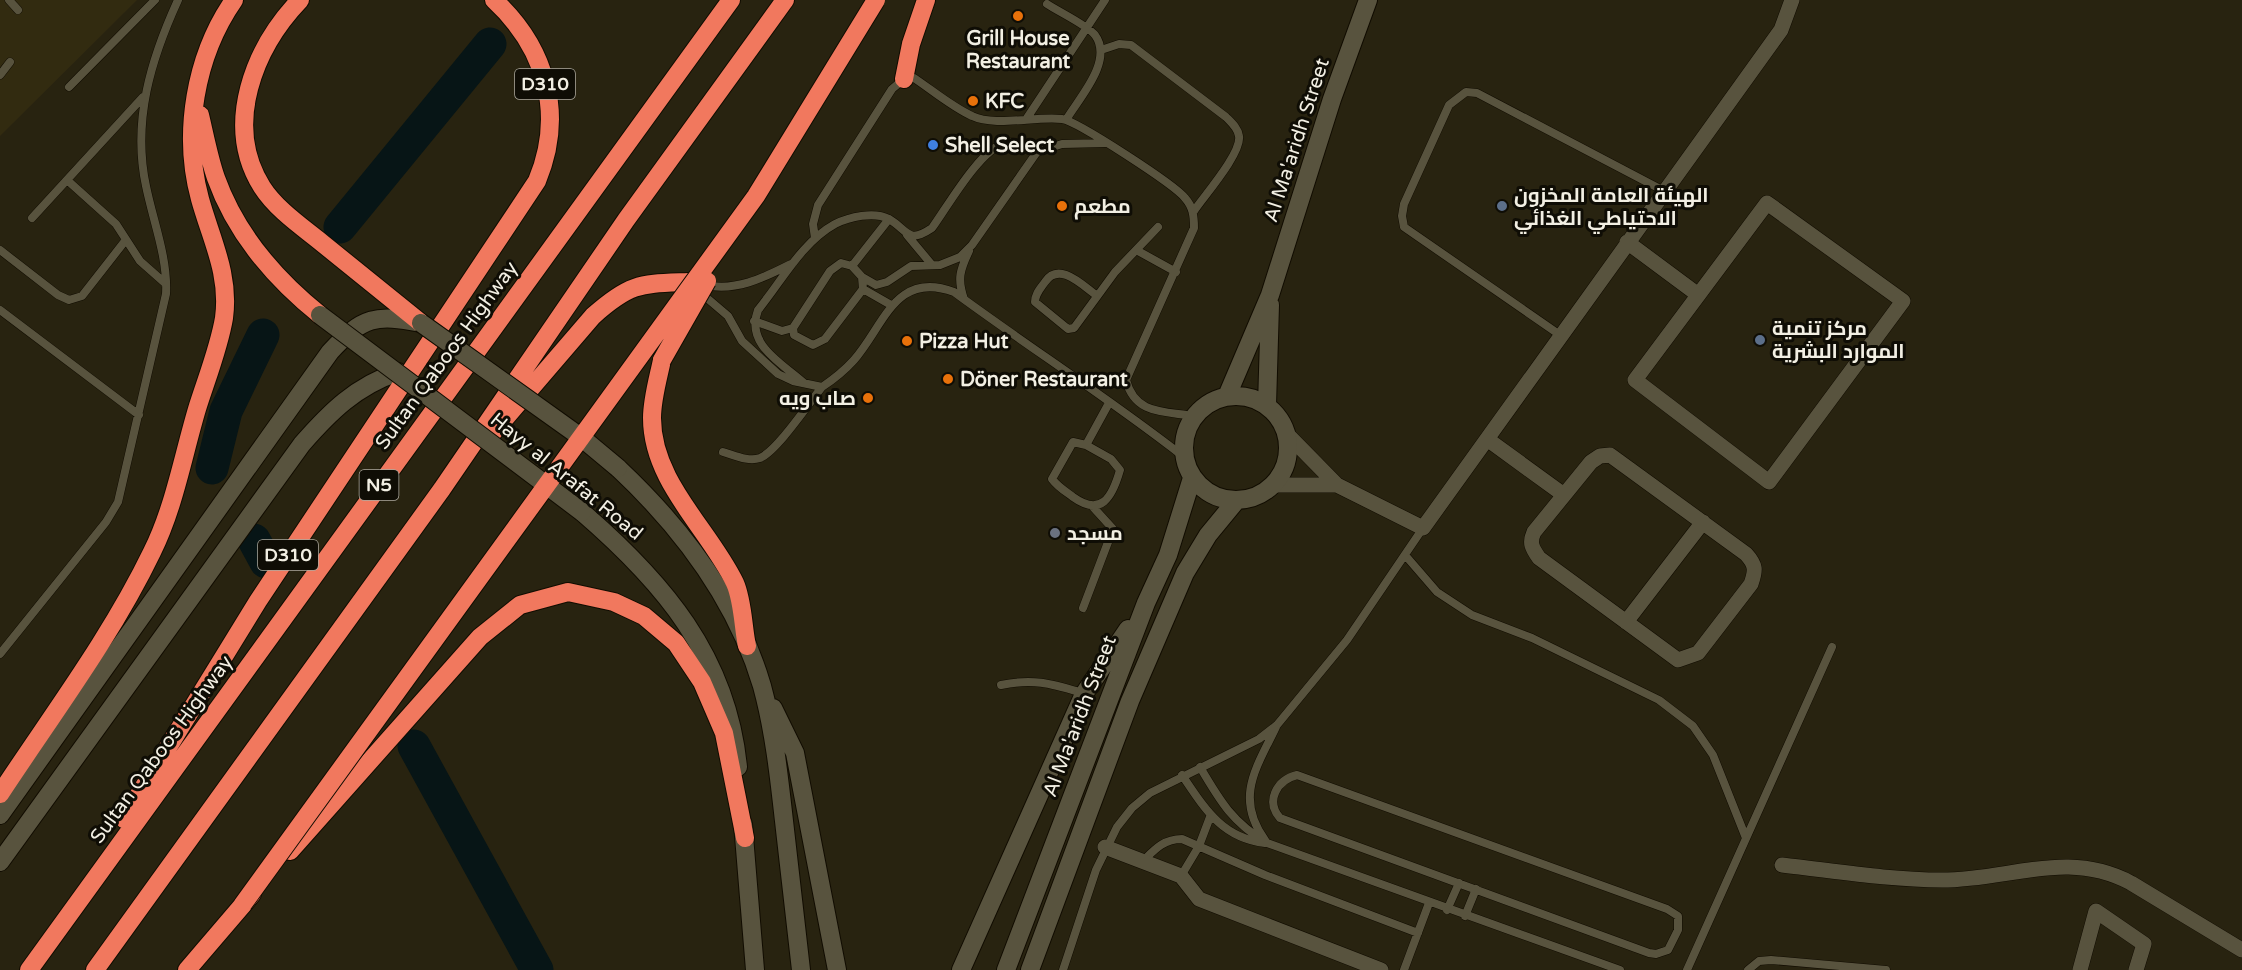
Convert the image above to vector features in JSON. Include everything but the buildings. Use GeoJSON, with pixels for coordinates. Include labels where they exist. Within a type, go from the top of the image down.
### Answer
{"type":"FeatureCollection","features":[{"type":"Feature","properties":{"kind":"highway"},"geometry":{"type":"LineString","coordinates":[[0,794],[109,628],[153,551],[224,318],[224,279],[216,243],[191,160],[195,96],[210,46],[234,0]]}},
{"type":"Feature","properties":{"kind":"highway"},"geometry":{"type":"LineString","coordinates":[[300,0],[281,19],[261,52],[246,92],[248,160],[263,188],[286,213],[422,323]]}},
{"type":"Feature","properties":{"kind":"highway","name":"D310"},"geometry":{"type":"LineString","coordinates":[[51,938],[258,601],[537,181],[547,157],[551,127],[545,82],[536,55],[523,32],[494,0]]}},
{"type":"Feature","properties":{"kind":"highway","name":"Sultan Qaboos Highway"},"geometry":{"type":"LineString","coordinates":[[29,970],[731,0]]}},
{"type":"Feature","properties":{"kind":"highway","name":"N5"},"geometry":{"type":"LineString","coordinates":[[95,970],[442,489],[626,220],[785,0]]}},
{"type":"Feature","properties":{"kind":"highway"},"geometry":{"type":"LineString","coordinates":[[747,646],[736,586],[714,545],[672,485],[657,454],[652,419],[662,360],[756,196],[876,0]]}},
{"type":"Feature","properties":{"kind":"highway"},"geometry":{"type":"LineString","coordinates":[[904,79],[911,44],[926,0]]}},
{"type":"Feature","properties":{"kind":"highway"},"geometry":{"type":"LineString","coordinates":[[195,96],[216,178],[243,235],[290,290],[320,315]]}},
{"type":"Feature","properties":{"kind":"highway"},"geometry":{"type":"LineString","coordinates":[[243,904],[756,196]]}},
{"type":"Feature","properties":{"kind":"highway"},"geometry":{"type":"LineString","coordinates":[[442,489],[534,388],[593,316],[612,299],[647,283],[689,282]]}},
{"type":"Feature","properties":{"kind":"highway"},"geometry":{"type":"LineString","coordinates":[[187,970],[480,637],[520,605],[568,592],[614,602],[644,616],[676,643],[702,682],[724,733],[745,838]]}},
{"type":"Feature","properties":{"kind":"main road","name":"Al Ma'aridh Street"},"geometry":{"type":"LineString","coordinates":[[1227,396],[1270,295],[1332,99],[1368,0]]}},
{"type":"Feature","properties":{"kind":"main road","name":"Al Ma'aridh Street"},"geometry":{"type":"LineString","coordinates":[[1266,405],[1270,295]]}},
{"type":"Feature","properties":{"kind":"main road","name":"Hayy al Arafat Road"},"geometry":{"type":"LineString","coordinates":[[320,315],[582,512],[648,573],[673,605],[705,655],[722,690],[734,732],[755,970]]}},
{"type":"Feature","properties":{"kind":"main road"},"geometry":{"type":"LineString","coordinates":[[0,815],[330,352],[346,334],[363,323],[388,317],[422,323]]}},
{"type":"Feature","properties":{"kind":"main road","name":"Hayy al Arafat Road"},"geometry":{"type":"LineString","coordinates":[[422,323],[582,438],[618,468],[676,527],[701,561],[747,646],[762,686],[776,754],[801,970]]}},
{"type":"Feature","properties":{"kind":"main road"},"geometry":{"type":"LineString","coordinates":[[0,861],[302,444],[332,410],[360,388],[398,372]]}},
{"type":"Feature","properties":{"kind":"main road"},"geometry":{"type":"LineString","coordinates":[[1227,396],[1241,396],[1266,405],[1275,413],[1286,433],[1287,461],[1273,485],[1263,494],[1236,501],[1211,495],[1192,478],[1184,457],[1187,429],[1194,416],[1209,404],[1227,396]]}},
{"type":"Feature","properties":{"kind":"main road","name":"Al Ma'aridh Street"},"geometry":{"type":"LineString","coordinates":[[1006,970],[1146,603],[1168,555],[1192,478]]}},
{"type":"Feature","properties":{"kind":"main road"},"geometry":{"type":"LineString","coordinates":[[1030,970],[1130,701],[1185,573],[1208,535],[1236,501]]}},
{"type":"Feature","properties":{"kind":"main road"},"geometry":{"type":"LineString","coordinates":[[961,970],[1084,694],[1146,603]]}},
{"type":"Feature","properties":{"kind":"main road"},"geometry":{"type":"LineString","coordinates":[[762,686],[795,753],[837,970]]}},
{"type":"Feature","properties":{"kind":"street"},"geometry":{"type":"LineString","coordinates":[[1286,433],[1337,484],[1423,528],[1781,30],[1792,0]]}},
{"type":"Feature","properties":{"kind":"street"},"geometry":{"type":"LineString","coordinates":[[1767,203],[1903,301],[1769,482],[1635,380],[1697,294],[1767,203]]}},
{"type":"Feature","properties":{"kind":"street"},"geometry":{"type":"LineString","coordinates":[[1627,242],[1697,294]]}},
{"type":"Feature","properties":{"kind":"street"},"geometry":{"type":"LineString","coordinates":[[1487,439],[1564,495]]}},
{"type":"Feature","properties":{"kind":"street"},"geometry":{"type":"LineString","coordinates":[[1610,455],[1746,554],[1754,563],[1756,572],[1745,592],[1698,653],[1678,660],[1539,558],[1532,549],[1531,540],[1534,532],[1564,495],[1591,462],[1600,456],[1610,455]]}},
{"type":"Feature","properties":{"kind":"street"},"geometry":{"type":"LineString","coordinates":[[1273,485],[1337,484]]}},
{"type":"Feature","properties":{"kind":"street"},"geometry":{"type":"LineString","coordinates":[[1626,622],[1703,522]]}},
{"type":"Feature","properties":{"kind":"street"},"geometry":{"type":"LineString","coordinates":[[1105,847],[1181,876],[1199,899],[1380,970]]}},
{"type":"Feature","properties":{"kind":"street"},"geometry":{"type":"LineString","coordinates":[[1782,865],[1891,878],[1936,880],[2000,876],[2054,866],[2086,866],[2131,883],[2242,950]]}},
{"type":"Feature","properties":{"kind":"street"},"geometry":{"type":"LineString","coordinates":[[2080,970],[2096,911],[2144,944],[2136,970]]}},
{"type":"Feature","properties":{"kind":"lane"},"geometry":{"type":"LineString","coordinates":[[9,0],[18,10]]}},
{"type":"Feature","properties":{"kind":"lane"},"geometry":{"type":"LineString","coordinates":[[69,87],[156,0]]}},
{"type":"Feature","properties":{"kind":"lane"},"geometry":{"type":"LineString","coordinates":[[0,654],[112,513],[122,492],[164,304],[166,284],[142,162],[143,97],[178,0]]}},
{"type":"Feature","properties":{"kind":"lane"},"geometry":{"type":"LineString","coordinates":[[1027,118],[1105,0]]}},
{"type":"Feature","properties":{"kind":"lane"},"geometry":{"type":"LineString","coordinates":[[1047,4],[1095,35],[1101,50],[1100,64],[1066,120]]}},
{"type":"Feature","properties":{"kind":"lane"},"geometry":{"type":"LineString","coordinates":[[1101,50],[1119,44],[1131,45],[1226,117],[1235,127],[1240,137],[1236,152],[1194,211]]}},
{"type":"Feature","properties":{"kind":"lane"},"geometry":{"type":"LineString","coordinates":[[0,75],[10,62]]}},
{"type":"Feature","properties":{"kind":"lane"},"geometry":{"type":"LineString","coordinates":[[815,238],[813,224],[818,205],[892,89],[904,79],[914,78],[972,116],[989,120],[1027,118],[1066,120],[1107,143],[1185,197],[1194,211],[1194,228],[1126,380],[1134,400],[1146,408],[1194,416]]}},
{"type":"Feature","properties":{"kind":"lane"},"geometry":{"type":"LineString","coordinates":[[1560,335],[1404,227],[1402,216],[1404,204],[1449,105],[1466,92],[1477,93],[1664,191]]}},
{"type":"Feature","properties":{"kind":"lane"},"geometry":{"type":"LineString","coordinates":[[32,218],[143,97]]}},
{"type":"Feature","properties":{"kind":"lane"},"geometry":{"type":"LineString","coordinates":[[907,235],[921,235],[932,228],[989,149],[1007,142],[1017,142],[1036,152]]}},
{"type":"Feature","properties":{"kind":"lane"},"geometry":{"type":"LineString","coordinates":[[964,300],[958,283],[958,275],[972,245],[1036,152],[1062,144],[1107,143]]}},
{"type":"Feature","properties":{"kind":"lane"},"geometry":{"type":"LineString","coordinates":[[67,180],[116,224],[140,261],[166,284]]}},
{"type":"Feature","properties":{"kind":"lane"},"geometry":{"type":"LineString","coordinates":[[806,385],[761,346],[754,332],[754,321],[758,310],[815,238],[835,224],[852,218],[872,216],[889,219],[907,235],[933,265]]}},
{"type":"Feature","properties":{"kind":"lane"},"geometry":{"type":"LineString","coordinates":[[852,266],[889,219]]}},
{"type":"Feature","properties":{"kind":"lane"},"geometry":{"type":"LineString","coordinates":[[1096,295],[1063,273],[1055,272],[1048,276],[1035,296],[1035,302],[1068,329],[1074,328],[1114,272],[1138,251],[1158,228]]}},
{"type":"Feature","properties":{"kind":"lane"},"geometry":{"type":"LineString","coordinates":[[0,250],[63,298],[69,300],[82,296],[125,241]]}},
{"type":"Feature","properties":{"kind":"lane"},"geometry":{"type":"LineString","coordinates":[[862,277],[863,289],[825,339],[813,345],[799,340],[794,335],[793,328],[830,271],[841,263],[852,266],[862,277],[876,285],[887,282],[911,266],[951,263],[972,245]]}},
{"type":"Feature","properties":{"kind":"lane"},"geometry":{"type":"LineString","coordinates":[[1138,251],[1176,272]]}},
{"type":"Feature","properties":{"kind":"lane"},"geometry":{"type":"LineString","coordinates":[[689,282],[730,288],[747,284],[796,262]]}},
{"type":"Feature","properties":{"kind":"lane"},"geometry":{"type":"LineString","coordinates":[[689,282],[728,316],[742,342],[759,359],[778,374],[806,385],[822,387]]}},
{"type":"Feature","properties":{"kind":"lane"},"geometry":{"type":"LineString","coordinates":[[723,452],[746,459],[758,458],[770,451],[822,387],[834,380],[855,359],[891,305],[923,287],[943,288],[964,300],[1109,403],[1138,420],[1184,457]]}},
{"type":"Feature","properties":{"kind":"lane"},"geometry":{"type":"LineString","coordinates":[[863,289],[891,305]]}},
{"type":"Feature","properties":{"kind":"lane"},"geometry":{"type":"LineString","coordinates":[[0,310],[139,415]]}},
{"type":"Feature","properties":{"kind":"lane"},"geometry":{"type":"LineString","coordinates":[[754,321],[782,331],[793,328]]}},
{"type":"Feature","properties":{"kind":"lane"},"geometry":{"type":"LineString","coordinates":[[1086,445],[1109,403]]}},
{"type":"Feature","properties":{"kind":"lane"},"geometry":{"type":"LineString","coordinates":[[1083,608],[1113,529],[1093,507],[1075,498],[1052,479],[1073,442],[1086,445],[1111,459],[1120,470],[1112,490],[1101,505],[1093,507]]}},
{"type":"Feature","properties":{"kind":"lane"},"geometry":{"type":"LineString","coordinates":[[1063,970],[1105,847],[1132,808],[1150,793],[1200,766],[1259,739],[1277,725],[1347,640],[1423,528]]}},
{"type":"Feature","properties":{"kind":"lane"},"geometry":{"type":"LineString","coordinates":[[1405,555],[1437,592],[1472,615],[1532,638],[1659,700],[1693,726],[1713,755],[1746,838]]}},
{"type":"Feature","properties":{"kind":"lane"},"geometry":{"type":"LineString","coordinates":[[1687,970],[1832,646]]}},
{"type":"Feature","properties":{"kind":"lane"},"geometry":{"type":"LineString","coordinates":[[1001,685],[1025,680],[1039,681],[1084,694]]}},
{"type":"Feature","properties":{"kind":"lane"},"geometry":{"type":"LineString","coordinates":[[1267,843],[1254,825],[1251,815],[1250,782],[1277,725]]}},
{"type":"Feature","properties":{"kind":"lane"},"geometry":{"type":"LineString","coordinates":[[1200,766],[1230,816],[1247,831],[1267,843]]}},
{"type":"Feature","properties":{"kind":"lane"},"geometry":{"type":"LineString","coordinates":[[1182,775],[1210,817],[1236,836],[1267,843],[1620,970]]}},
{"type":"Feature","properties":{"kind":"lane"},"geometry":{"type":"LineString","coordinates":[[1297,775],[1307,778],[1667,909],[1678,916],[1680,923],[1668,950],[1656,954],[1476,889],[1280,818],[1274,811],[1272,802],[1279,784],[1297,775]]}},
{"type":"Feature","properties":{"kind":"lane"},"geometry":{"type":"LineString","coordinates":[[1181,876],[1199,846],[1210,817]]}},
{"type":"Feature","properties":{"kind":"lane"},"geometry":{"type":"LineString","coordinates":[[1143,861],[1159,845],[1171,839],[1182,839],[1265,875],[1418,933]]}},
{"type":"Feature","properties":{"kind":"lane"},"geometry":{"type":"LineString","coordinates":[[1448,910],[1459,883]]}},
{"type":"Feature","properties":{"kind":"lane"},"geometry":{"type":"LineString","coordinates":[[1465,916],[1476,889]]}},
{"type":"Feature","properties":{"kind":"lane"},"geometry":{"type":"LineString","coordinates":[[1404,970],[1429,903]]}},
{"type":"Feature","properties":{"kind":"lane"},"geometry":{"type":"LineString","coordinates":[[1748,970],[1759,961],[1771,960],[1886,970]]}},
{"type":"Feature","properties":{"kind":"shaded area"},"geometry":{"type":"Polygon","coordinates":[[[0,0],[137,0],[0,136],[0,0]]]}},
{"type":"Feature","properties":{"kind":"waterway"},"geometry":{"type":"LineString","coordinates":[[340,227],[490,44]]}},
{"type":"Feature","properties":{"kind":"waterway"},"geometry":{"type":"LineString","coordinates":[[212,468],[226,411],[263,335]]}},
{"type":"Feature","properties":{"kind":"waterway"},"geometry":{"type":"LineString","coordinates":[[254,540],[266,562]]}},
{"type":"Feature","properties":{"kind":"waterway"},"geometry":{"type":"LineString","coordinates":[[414,746],[537,970]]}},
{"type":"Feature","properties":{"kind":"place","name":"Grill House Restaurant"},"geometry":{"type":"Point","coordinates":[1018,16]}},
{"type":"Feature","properties":{"kind":"place","name":"KFC"},"geometry":{"type":"Point","coordinates":[973,101]}},
{"type":"Feature","properties":{"kind":"place","name":"Shell Select"},"geometry":{"type":"Point","coordinates":[933,145]}},
{"type":"Feature","properties":{"kind":"place","name":"مطعم"},"geometry":{"type":"Point","coordinates":[1062,206]}},
{"type":"Feature","properties":{"kind":"place","name":"الهيئة العامة المخزون الاحتياطي الغذائي"},"geometry":{"type":"Point","coordinates":[1502,206]}},
{"type":"Feature","properties":{"kind":"place","name":"مركز تنمية الموارد البشرية"},"geometry":{"type":"Point","coordinates":[1760,340]}},
{"type":"Feature","properties":{"kind":"place","name":"Pizza Hut"},"geometry":{"type":"Point","coordinates":[907,341]}},
{"type":"Feature","properties":{"kind":"place","name":"Döner Restaurant"},"geometry":{"type":"Point","coordinates":[948,379]}},
{"type":"Feature","properties":{"kind":"place","name":"صاب ويه"},"geometry":{"type":"Point","coordinates":[868,398]}},
{"type":"Feature","properties":{"kind":"place","name":"مسجد"},"geometry":{"type":"Point","coordinates":[1055,533]}}]}
